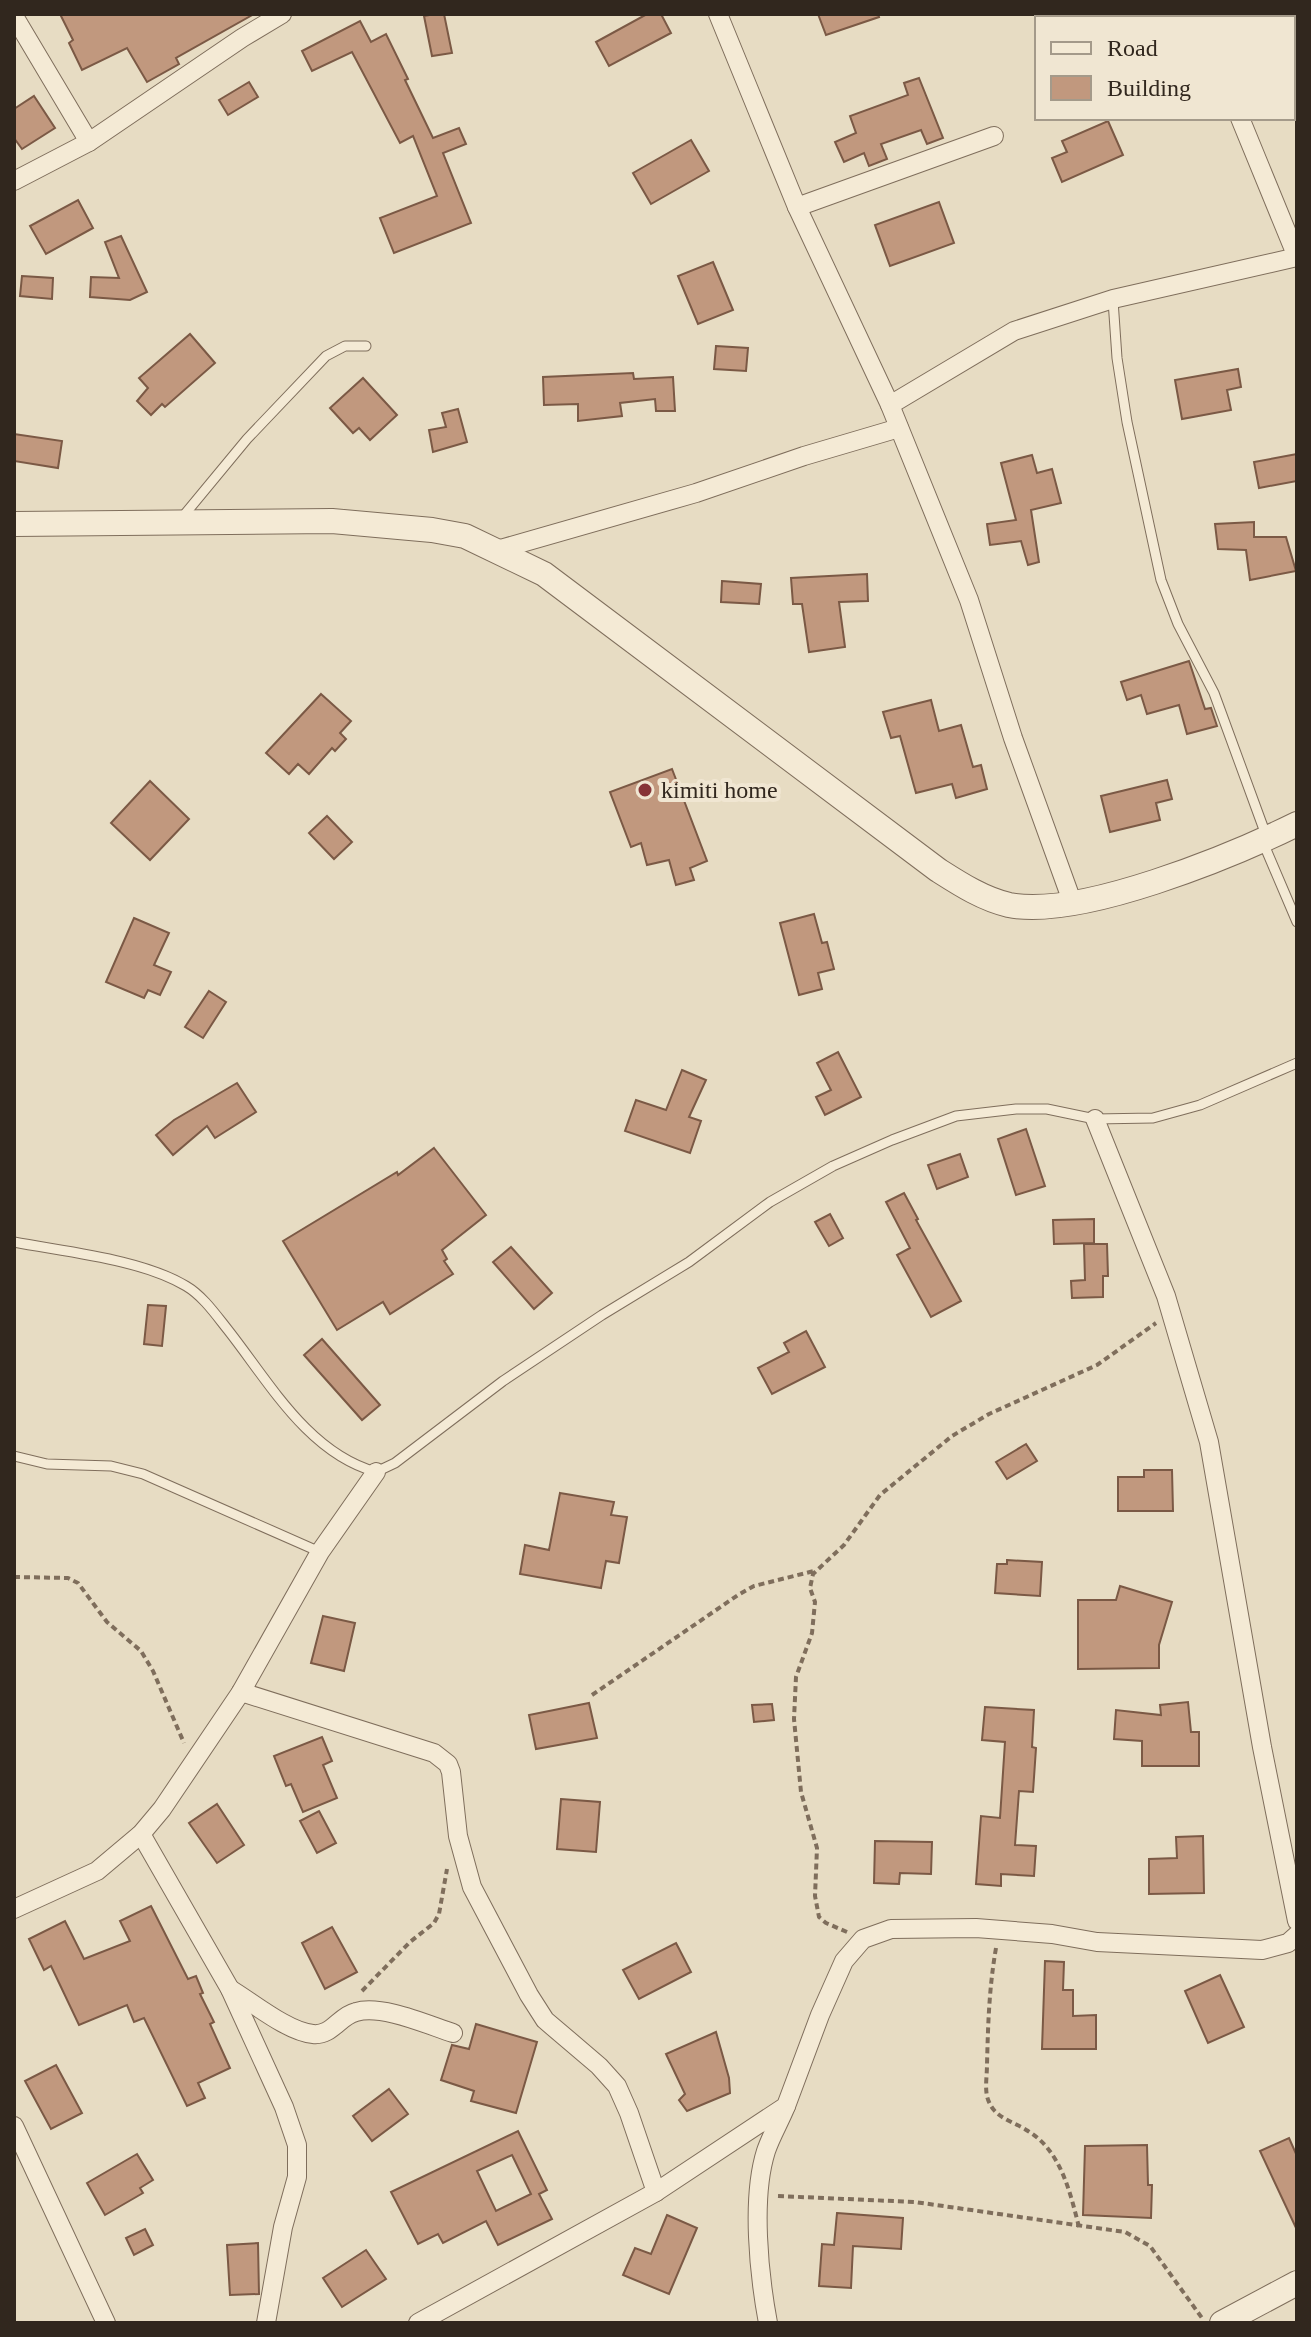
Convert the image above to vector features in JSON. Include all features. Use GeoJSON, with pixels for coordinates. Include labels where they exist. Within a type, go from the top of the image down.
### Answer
{"type":"FeatureCollection","features":[{"type":"Feature","properties":{"kind":"street"},"geometry":{"type":"LineString","coordinates":[[14,181],[89,142],[282,14]]}},
{"type":"Feature","properties":{"kind":"street"},"geometry":{"type":"LineString","coordinates":[[718,14],[797,207],[890,405],[969,600],[1013,738],[1073,904]]}},
{"type":"Feature","properties":{"kind":"street"},"geometry":{"type":"LineString","coordinates":[[14,16],[89,142]]}},
{"type":"Feature","properties":{"kind":"street"},"geometry":{"type":"LineString","coordinates":[[890,405],[1014,331],[1113,299],[1297,257],[1246,120]]}},
{"type":"Feature","properties":{"kind":"street"},"geometry":{"type":"LineString","coordinates":[[797,207],[994,136]]}},
{"type":"Feature","properties":{"kind":"street"},"geometry":{"type":"LineString","coordinates":[[497,550],[696,493],[899,428]]}},
{"type":"Feature","properties":{"kind":"street"},"geometry":{"type":"LineString","coordinates":[[14,524],[332,521],[465,536],[544,574],[938,870],[975,893],[1010,905],[1073,904],[1145,885],[1297,824]]}},
{"type":"Feature","properties":{"kind":"street"},"geometry":{"type":"LineString","coordinates":[[1095,1119],[1171,1312],[1209,1442],[1262,1747],[1297,1921]]}},
{"type":"Feature","properties":{"kind":"street"},"geometry":{"type":"LineString","coordinates":[[14,1909],[97,1871],[141,1834],[241,1692],[320,1552],[376,1472]]}},
{"type":"Feature","properties":{"kind":"street"},"geometry":{"type":"LineString","coordinates":[[241,1692],[434,1753],[448,1764],[458,1836],[472,1887],[545,2020],[599,2066],[617,2086],[656,2192]]}},
{"type":"Feature","properties":{"kind":"street"},"geometry":{"type":"LineString","coordinates":[[141,1834],[230,1989],[284,2107],[297,2145],[297,2177],[283,2227],[266,2323]]}},
{"type":"Feature","properties":{"kind":"street"},"geometry":{"type":"LineString","coordinates":[[768,2323],[758,2246],[766,2152],[844,1961],[863,1939],[891,1929],[999,1930],[1052,1934],[1097,1942],[1262,1950],[1288,1943],[1297,1935]]}},
{"type":"Feature","properties":{"kind":"street"},"geometry":{"type":"LineString","coordinates":[[230,1989],[290,2026],[313,2034],[333,2029],[355,2012],[372,2010],[453,2033]]}},
{"type":"Feature","properties":{"kind":"street"},"geometry":{"type":"LineString","coordinates":[[418,2323],[656,2192],[786,2106]]}},
{"type":"Feature","properties":{"kind":"street"},"geometry":{"type":"LineString","coordinates":[[14,2126],[106,2323]]}},
{"type":"Feature","properties":{"kind":"street"},"geometry":{"type":"LineString","coordinates":[[1222,2323],[1297,2283]]}},
{"type":"Feature","properties":{"kind":"lane"},"geometry":{"type":"LineString","coordinates":[[1113,299],[1117,358],[1127,422],[1161,580],[1178,624],[1214,693],[1297,922]]}},
{"type":"Feature","properties":{"kind":"lane"},"geometry":{"type":"LineString","coordinates":[[178,523],[247,439],[326,356],[345,346],[366,346]]}},
{"type":"Feature","properties":{"kind":"lane"},"geometry":{"type":"LineString","coordinates":[[14,1242],[152,1270],[188,1286],[208,1305],[306,1427],[332,1453],[376,1472],[395,1463],[503,1381],[689,1262],[770,1202],[833,1166],[956,1116],[1047,1109],[1095,1119],[1153,1118],[1200,1105],[1297,1063]]}},
{"type":"Feature","properties":{"kind":"lane"},"geometry":{"type":"LineString","coordinates":[[14,1456],[47,1464],[111,1466],[143,1474],[320,1552]]}},
{"type":"Feature","properties":{"kind":"path"},"geometry":{"type":"LineString","coordinates":[[863,1939],[819,1917],[815,1896],[817,1848],[801,1792],[794,1719],[796,1677],[812,1633],[815,1602],[810,1588],[811,1579],[844,1545],[880,1495],[952,1436],[989,1414],[1097,1365],[1171,1312]]}},
{"type":"Feature","properties":{"kind":"path"},"geometry":{"type":"LineString","coordinates":[[592,1695],[754,1586],[817,1570]]}},
{"type":"Feature","properties":{"kind":"path"},"geometry":{"type":"LineString","coordinates":[[14,1577],[68,1578],[78,1583],[107,1622],[141,1651],[153,1671],[193,1763]]}},
{"type":"Feature","properties":{"kind":"path"},"geometry":{"type":"LineString","coordinates":[[347,2016],[365,1987],[434,1923],[439,1914],[447,1870],[458,1836]]}},
{"type":"Feature","properties":{"kind":"path"},"geometry":{"type":"LineString","coordinates":[[999,1930],[988,1994],[986,2088],[989,2103],[1002,2118],[1029,2131],[1046,2146],[1066,2179],[1079,2227]]}},
{"type":"Feature","properties":{"kind":"path"},"geometry":{"type":"LineString","coordinates":[[760,2195],[915,2202],[1125,2232],[1150,2246],[1206,2323]]}},
{"type":"Feature","properties":{"kind":"building"},"geometry":{"type":"Polygon","coordinates":[[[60,14],[254,14],[176,58],[179,64],[147,82],[127,48],[82,70],[69,43],[73,40],[60,14]]]}},
{"type":"Feature","properties":{"kind":"building"},"geometry":{"type":"Polygon","coordinates":[[[444,14],[452,53],[432,56],[424,16],[444,14]]]}},
{"type":"Feature","properties":{"kind":"building"},"geometry":{"type":"Polygon","coordinates":[[[647,14],[661,14],[671,33],[609,66],[596,42],[647,14]]]}},
{"type":"Feature","properties":{"kind":"building"},"geometry":{"type":"Polygon","coordinates":[[[818,14],[878,14],[879,17],[826,35],[818,14]]]}},
{"type":"Feature","properties":{"kind":"building"},"geometry":{"type":"Polygon","coordinates":[[[360,21],[371,42],[386,34],[433,138],[459,128],[466,144],[443,153],[471,223],[394,253],[380,218],[437,196],[413,136],[400,143],[352,52],[312,71],[302,51],[360,21]]]}},
{"type":"Feature","properties":{"kind":"building"},"geometry":{"type":"Polygon","coordinates":[[[919,78],[943,138],[927,144],[921,130],[881,144],[887,159],[869,166],[864,153],[844,162],[835,142],[856,133],[850,116],[908,95],[904,83],[919,78]]]}},
{"type":"Feature","properties":{"kind":"building"},"geometry":{"type":"Polygon","coordinates":[[[249,82],[258,97],[228,115],[219,100],[249,82]]]}},
{"type":"Feature","properties":{"kind":"building"},"geometry":{"type":"Polygon","coordinates":[[[34,96],[55,128],[22,149],[14,138],[14,109],[34,96]]]}},
{"type":"Feature","properties":{"kind":"building"},"geometry":{"type":"Polygon","coordinates":[[[1108,121],[1123,155],[1062,182],[1052,158],[1067,152],[1062,141],[1108,121]]]}},
{"type":"Feature","properties":{"kind":"building"},"geometry":{"type":"Polygon","coordinates":[[[691,140],[709,171],[651,204],[633,173],[691,140]]]}},
{"type":"Feature","properties":{"kind":"building"},"geometry":{"type":"Polygon","coordinates":[[[78,200],[93,228],[46,254],[30,226],[78,200]]]}},
{"type":"Feature","properties":{"kind":"building"},"geometry":{"type":"Polygon","coordinates":[[[939,202],[954,243],[890,266],[875,225],[939,202]]]}},
{"type":"Feature","properties":{"kind":"building"},"geometry":{"type":"Polygon","coordinates":[[[121,236],[147,292],[130,300],[90,297],[91,277],[119,278],[105,242],[121,236]]]}},
{"type":"Feature","properties":{"kind":"building"},"geometry":{"type":"Polygon","coordinates":[[[713,262],[733,310],[698,324],[678,276],[713,262]]]}},
{"type":"Feature","properties":{"kind":"building"},"geometry":{"type":"Polygon","coordinates":[[[22,276],[53,278],[52,299],[20,296],[22,276]]]}},
{"type":"Feature","properties":{"kind":"building"},"geometry":{"type":"Polygon","coordinates":[[[190,334],[215,363],[165,407],[162,404],[151,415],[137,401],[148,388],[139,378],[190,334]]]}},
{"type":"Feature","properties":{"kind":"building"},"geometry":{"type":"Polygon","coordinates":[[[716,346],[748,348],[746,371],[714,369],[716,346]]]}},
{"type":"Feature","properties":{"kind":"building"},"geometry":{"type":"Polygon","coordinates":[[[1238,369],[1241,387],[1227,390],[1231,410],[1182,419],[1175,380],[1238,369]]]}},
{"type":"Feature","properties":{"kind":"building"},"geometry":{"type":"Polygon","coordinates":[[[633,373],[634,379],[673,377],[675,411],[656,411],[655,399],[620,403],[622,416],[578,421],[578,404],[544,405],[543,377],[633,373]]]}},
{"type":"Feature","properties":{"kind":"building"},"geometry":{"type":"Polygon","coordinates":[[[363,378],[397,415],[370,440],[359,428],[353,433],[330,408],[363,378]]]}},
{"type":"Feature","properties":{"kind":"building"},"geometry":{"type":"Polygon","coordinates":[[[458,409],[467,442],[433,452],[429,430],[446,427],[442,413],[458,409]]]}},
{"type":"Feature","properties":{"kind":"building"},"geometry":{"type":"Polygon","coordinates":[[[14,434],[62,441],[58,468],[14,461],[14,434]]]}},
{"type":"Feature","properties":{"kind":"building"},"geometry":{"type":"Polygon","coordinates":[[[1297,454],[1297,481],[1259,488],[1254,462],[1297,454]]]}},
{"type":"Feature","properties":{"kind":"building"},"geometry":{"type":"Polygon","coordinates":[[[1032,455],[1037,473],[1052,469],[1061,503],[1031,510],[1039,562],[1028,565],[1021,541],[990,545],[987,524],[1016,520],[1001,463],[1032,455]]]}},
{"type":"Feature","properties":{"kind":"building"},"geometry":{"type":"Polygon","coordinates":[[[1254,522],[1254,537],[1286,537],[1296,571],[1250,580],[1246,550],[1218,549],[1215,524],[1254,522]]]}},
{"type":"Feature","properties":{"kind":"building"},"geometry":{"type":"Polygon","coordinates":[[[867,574],[868,601],[839,602],[845,647],[809,652],[802,604],[793,604],[791,578],[867,574]]]}},
{"type":"Feature","properties":{"kind":"building"},"geometry":{"type":"Polygon","coordinates":[[[722,581],[761,584],[759,604],[721,602],[722,581]]]}},
{"type":"Feature","properties":{"kind":"building"},"geometry":{"type":"Polygon","coordinates":[[[1189,661],[1205,709],[1211,708],[1217,726],[1187,734],[1179,705],[1147,714],[1141,695],[1127,700],[1121,682],[1189,661]]]}},
{"type":"Feature","properties":{"kind":"building"},"geometry":{"type":"Polygon","coordinates":[[[321,694],[351,721],[340,733],[346,739],[335,751],[332,748],[309,774],[298,764],[289,774],[266,753],[321,694]]]}},
{"type":"Feature","properties":{"kind":"building"},"geometry":{"type":"Polygon","coordinates":[[[931,700],[939,731],[961,725],[973,767],[981,765],[987,789],[956,798],[952,784],[916,793],[900,736],[891,738],[883,712],[931,700]]]}},
{"type":"Feature","properties":{"kind":"building"},"geometry":{"type":"Polygon","coordinates":[[[672,769],[707,861],[690,868],[694,880],[676,885],[669,860],[647,865],[641,843],[631,847],[610,792],[672,769]]]}},
{"type":"Feature","properties":{"kind":"building"},"geometry":{"type":"Polygon","coordinates":[[[1167,780],[1172,799],[1156,803],[1160,820],[1110,832],[1101,796],[1167,780]]]}},
{"type":"Feature","properties":{"kind":"building"},"geometry":{"type":"Polygon","coordinates":[[[150,781],[189,819],[150,860],[111,823],[150,781]]]}},
{"type":"Feature","properties":{"kind":"building"},"geometry":{"type":"Polygon","coordinates":[[[327,816],[352,842],[334,859],[309,833],[327,816]]]}},
{"type":"Feature","properties":{"kind":"building"},"geometry":{"type":"Polygon","coordinates":[[[814,914],[822,943],[827,942],[834,969],[818,973],[822,989],[799,995],[780,923],[814,914]]]}},
{"type":"Feature","properties":{"kind":"building"},"geometry":{"type":"Polygon","coordinates":[[[134,918],[169,933],[154,965],[171,972],[160,995],[148,990],[144,998],[106,982],[134,918]]]}},
{"type":"Feature","properties":{"kind":"building"},"geometry":{"type":"Polygon","coordinates":[[[209,991],[226,1002],[203,1038],[185,1027],[209,991]]]}},
{"type":"Feature","properties":{"kind":"building"},"geometry":{"type":"Polygon","coordinates":[[[838,1052],[861,1097],[825,1115],[816,1097],[831,1090],[817,1063],[838,1052]]]}},
{"type":"Feature","properties":{"kind":"building"},"geometry":{"type":"Polygon","coordinates":[[[682,1070],[706,1080],[689,1117],[701,1121],[690,1153],[625,1131],[636,1100],[666,1110],[682,1070]]]}},
{"type":"Feature","properties":{"kind":"building"},"geometry":{"type":"Polygon","coordinates":[[[237,1083],[256,1112],[215,1138],[207,1126],[173,1155],[156,1135],[174,1120],[237,1083]]]}},
{"type":"Feature","properties":{"kind":"building"},"geometry":{"type":"Polygon","coordinates":[[[1026,1129],[1045,1186],[1016,1195],[998,1139],[1026,1129]]]}},
{"type":"Feature","properties":{"kind":"building"},"geometry":{"type":"Polygon","coordinates":[[[434,1148],[486,1215],[442,1250],[447,1259],[444,1261],[453,1274],[390,1314],[383,1302],[337,1330],[283,1241],[397,1172],[398,1175],[434,1148]]]}},
{"type":"Feature","properties":{"kind":"building"},"geometry":{"type":"Polygon","coordinates":[[[960,1154],[968,1177],[937,1189],[928,1165],[960,1154]]]}},
{"type":"Feature","properties":{"kind":"building"},"geometry":{"type":"Polygon","coordinates":[[[904,1193],[961,1301],[931,1317],[897,1255],[910,1248],[886,1202],[904,1193]]]}},
{"type":"Feature","properties":{"kind":"building"},"geometry":{"type":"Polygon","coordinates":[[[830,1214],[843,1238],[829,1246],[815,1222],[830,1214]]]}},
{"type":"Feature","properties":{"kind":"building"},"geometry":{"type":"Polygon","coordinates":[[[1094,1219],[1094,1243],[1054,1244],[1053,1220],[1094,1219]]]}},
{"type":"Feature","properties":{"kind":"building"},"geometry":{"type":"Polygon","coordinates":[[[1084,1244],[1107,1244],[1108,1276],[1103,1276],[1103,1297],[1072,1298],[1071,1281],[1085,1280],[1084,1244]]]}},
{"type":"Feature","properties":{"kind":"building"},"geometry":{"type":"Polygon","coordinates":[[[511,1247],[552,1293],[534,1309],[493,1262],[511,1247]]]}},
{"type":"Feature","properties":{"kind":"building"},"geometry":{"type":"Polygon","coordinates":[[[148,1305],[166,1306],[162,1346],[144,1344],[148,1305]]]}},
{"type":"Feature","properties":{"kind":"building"},"geometry":{"type":"Polygon","coordinates":[[[806,1331],[825,1367],[772,1394],[758,1368],[789,1352],[784,1343],[806,1331]]]}},
{"type":"Feature","properties":{"kind":"building"},"geometry":{"type":"Polygon","coordinates":[[[322,1339],[380,1405],[362,1420],[304,1355],[322,1339]]]}},
{"type":"Feature","properties":{"kind":"building"},"geometry":{"type":"Polygon","coordinates":[[[1026,1444],[1037,1461],[1007,1479],[996,1462],[1026,1444]]]}},
{"type":"Feature","properties":{"kind":"building"},"geometry":{"type":"Polygon","coordinates":[[[1144,1470],[1172,1470],[1173,1511],[1118,1511],[1118,1477],[1144,1477],[1144,1470]]]}},
{"type":"Feature","properties":{"kind":"building"},"geometry":{"type":"Polygon","coordinates":[[[560,1493],[614,1502],[611,1515],[627,1517],[619,1563],[606,1561],[601,1588],[520,1574],[525,1545],[549,1550],[560,1493]]]}},
{"type":"Feature","properties":{"kind":"building"},"geometry":{"type":"Polygon","coordinates":[[[1007,1560],[1042,1562],[1040,1596],[995,1593],[997,1564],[1007,1564],[1007,1560]]]}},
{"type":"Feature","properties":{"kind":"building"},"geometry":{"type":"Polygon","coordinates":[[[1120,1586],[1172,1602],[1159,1645],[1159,1668],[1078,1669],[1078,1600],[1116,1600],[1120,1586]]]}},
{"type":"Feature","properties":{"kind":"building"},"geometry":{"type":"Polygon","coordinates":[[[323,1616],[355,1623],[344,1671],[311,1663],[323,1616]]]}},
{"type":"Feature","properties":{"kind":"building"},"geometry":{"type":"Polygon","coordinates":[[[1188,1702],[1191,1732],[1199,1732],[1199,1766],[1142,1766],[1142,1741],[1114,1739],[1116,1710],[1161,1715],[1160,1705],[1188,1702]]]}},
{"type":"Feature","properties":{"kind":"building"},"geometry":{"type":"Polygon","coordinates":[[[589,1703],[597,1738],[536,1749],[529,1715],[589,1703]]]}},
{"type":"Feature","properties":{"kind":"building"},"geometry":{"type":"Polygon","coordinates":[[[772,1704],[774,1720],[754,1722],[752,1705],[772,1704]]]}},
{"type":"Feature","properties":{"kind":"building"},"geometry":{"type":"Polygon","coordinates":[[[985,1707],[1034,1710],[1032,1747],[1036,1748],[1033,1792],[1019,1791],[1015,1845],[1036,1846],[1034,1876],[1001,1874],[1001,1886],[976,1884],[981,1816],[1000,1818],[1005,1742],[982,1740],[985,1707]]]}},
{"type":"Feature","properties":{"kind":"building"},"geometry":{"type":"Polygon","coordinates":[[[322,1737],[332,1761],[323,1765],[337,1798],[303,1812],[291,1784],[286,1786],[274,1756],[322,1737]]]}},
{"type":"Feature","properties":{"kind":"building"},"geometry":{"type":"Polygon","coordinates":[[[561,1799],[600,1802],[596,1852],[557,1849],[561,1799]]]}},
{"type":"Feature","properties":{"kind":"building"},"geometry":{"type":"Polygon","coordinates":[[[217,1804],[244,1845],[217,1863],[189,1823],[217,1804]]]}},
{"type":"Feature","properties":{"kind":"building"},"geometry":{"type":"Polygon","coordinates":[[[319,1811],[336,1843],[317,1853],[300,1821],[319,1811]]]}},
{"type":"Feature","properties":{"kind":"building"},"geometry":{"type":"Polygon","coordinates":[[[1203,1836],[1204,1893],[1149,1894],[1149,1859],[1177,1858],[1176,1837],[1203,1836]]]}},
{"type":"Feature","properties":{"kind":"building"},"geometry":{"type":"Polygon","coordinates":[[[875,1841],[932,1842],[931,1874],[900,1873],[899,1884],[874,1883],[875,1841]]]}},
{"type":"Feature","properties":{"kind":"building"},"geometry":{"type":"Polygon","coordinates":[[[151,1906],[188,1979],[196,1976],[203,1993],[200,1994],[214,2022],[210,2024],[230,2068],[198,2083],[205,2098],[187,2106],[144,2018],[134,2022],[127,2005],[79,2025],[51,1966],[44,1970],[29,1939],[65,1921],[84,1959],[130,1941],[120,1921],[151,1906]]]}},
{"type":"Feature","properties":{"kind":"building"},"geometry":{"type":"Polygon","coordinates":[[[332,1927],[357,1972],[325,1989],[302,1943],[332,1927]]]}},
{"type":"Feature","properties":{"kind":"building"},"geometry":{"type":"Polygon","coordinates":[[[676,1943],[691,1972],[639,1999],[623,1970],[676,1943]]]}},
{"type":"Feature","properties":{"kind":"building"},"geometry":{"type":"Polygon","coordinates":[[[1045,1961],[1064,1962],[1063,1990],[1073,1990],[1073,2016],[1096,2015],[1096,2049],[1042,2049],[1045,1961]]]}},
{"type":"Feature","properties":{"kind":"building"},"geometry":{"type":"Polygon","coordinates":[[[1220,1975],[1244,2027],[1208,2043],[1185,1991],[1220,1975]]]}},
{"type":"Feature","properties":{"kind":"building"},"geometry":{"type":"Polygon","coordinates":[[[476,2024],[537,2042],[516,2113],[471,2101],[474,2091],[441,2080],[452,2045],[469,2049],[476,2024]]]}},
{"type":"Feature","properties":{"kind":"building"},"geometry":{"type":"Polygon","coordinates":[[[716,2032],[730,2093],[687,2111],[679,2100],[685,2094],[666,2054],[716,2032]]]}},
{"type":"Feature","properties":{"kind":"building"},"geometry":{"type":"Polygon","coordinates":[[[56,2065],[82,2113],[51,2129],[25,2081],[56,2065]]]}},
{"type":"Feature","properties":{"kind":"building"},"geometry":{"type":"Polygon","coordinates":[[[389,2089],[408,2114],[372,2141],[353,2116],[389,2089]]]}},
{"type":"Feature","properties":{"kind":"building"},"geometry":{"type":"Polygon","coordinates":[[[518,2131],[547,2190],[539,2194],[552,2219],[498,2245],[486,2221],[443,2243],[438,2234],[418,2244],[391,2192],[518,2131]],[[512,2155],[477,2171],[496,2211],[531,2194],[512,2155]]]}},
{"type":"Feature","properties":{"kind":"building"},"geometry":{"type":"Polygon","coordinates":[[[1289,2138],[1297,2156],[1297,2230],[1260,2151],[1289,2138]]]}},
{"type":"Feature","properties":{"kind":"building"},"geometry":{"type":"Polygon","coordinates":[[[1147,2145],[1148,2185],[1152,2185],[1151,2218],[1083,2215],[1085,2146],[1147,2145]]]}},
{"type":"Feature","properties":{"kind":"building"},"geometry":{"type":"Polygon","coordinates":[[[137,2154],[153,2180],[140,2188],[143,2193],[105,2215],[87,2183],[137,2154]]]}},
{"type":"Feature","properties":{"kind":"building"},"geometry":{"type":"Polygon","coordinates":[[[837,2213],[903,2218],[901,2249],[853,2246],[851,2288],[819,2286],[822,2244],[834,2245],[837,2213]]]}},
{"type":"Feature","properties":{"kind":"building"},"geometry":{"type":"Polygon","coordinates":[[[667,2215],[697,2228],[669,2294],[623,2275],[635,2248],[651,2254],[667,2215]]]}},
{"type":"Feature","properties":{"kind":"building"},"geometry":{"type":"Polygon","coordinates":[[[145,2229],[153,2245],[134,2255],[126,2238],[145,2229]]]}},
{"type":"Feature","properties":{"kind":"building"},"geometry":{"type":"Polygon","coordinates":[[[258,2243],[259,2294],[230,2295],[227,2245],[258,2243]]]}},
{"type":"Feature","properties":{"kind":"building"},"geometry":{"type":"Polygon","coordinates":[[[366,2250],[386,2279],[342,2307],[323,2278],[366,2250]]]}},
{"type":"Feature","properties":{"kind":"place","name":"kimiti home"},"geometry":{"type":"Point","coordinates":[645,790]}}]}
